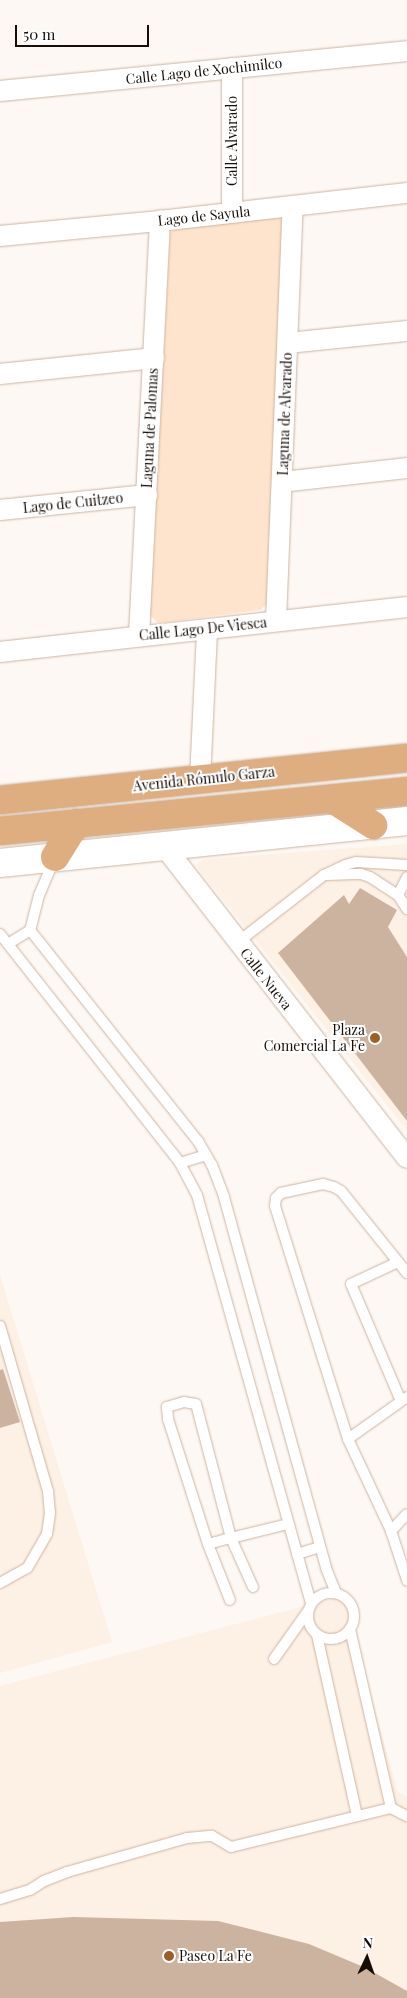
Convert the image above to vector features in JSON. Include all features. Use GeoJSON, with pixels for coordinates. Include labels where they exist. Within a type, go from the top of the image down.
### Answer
{"type":"FeatureCollection","features":[{"type":"Feature","properties":{"kind":"main road","name":"Avenida Rómulo Garza"},"geometry":{"type":"LineString","coordinates":[[0,800],[407,758]]}},
{"type":"Feature","properties":{"kind":"main road"},"geometry":{"type":"LineString","coordinates":[[0,831],[332,800],[407,791]]}},
{"type":"Feature","properties":{"kind":"main road"},"geometry":{"type":"LineString","coordinates":[[332,800],[373,825]]}},
{"type":"Feature","properties":{"kind":"main road"},"geometry":{"type":"LineString","coordinates":[[55,857],[76,823]]}},
{"type":"Feature","properties":{"kind":"street","name":"Calle Lago de Xochimilco"},"geometry":{"type":"LineString","coordinates":[[0,91],[407,51]]}},
{"type":"Feature","properties":{"kind":"street","name":"Calle Alvarado"},"geometry":{"type":"LineString","coordinates":[[232,68],[232,214]]}},
{"type":"Feature","properties":{"kind":"street","name":"Lago de Sayula"},"geometry":{"type":"LineString","coordinates":[[0,236],[232,214],[407,192]]}},
{"type":"Feature","properties":{"kind":"street","name":"Laguna de Alvarado"},"geometry":{"type":"LineString","coordinates":[[276,621],[293,206]]}},
{"type":"Feature","properties":{"kind":"street","name":"Laguna de Palomas"},"geometry":{"type":"LineString","coordinates":[[139,636],[160,221]]}},
{"type":"Feature","properties":{"kind":"street"},"geometry":{"type":"LineString","coordinates":[[288,343],[407,331]]}},
{"type":"Feature","properties":{"kind":"street"},"geometry":{"type":"LineString","coordinates":[[0,374],[154,358]]}},
{"type":"Feature","properties":{"kind":"street"},"geometry":{"type":"LineString","coordinates":[[282,482],[407,468]]}},
{"type":"Feature","properties":{"kind":"street","name":"Lago de Cuitzeo"},"geometry":{"type":"LineString","coordinates":[[0,510],[146,495]]}},
{"type":"Feature","properties":{"kind":"street","name":"Calle Lago De Viesca"},"geometry":{"type":"LineString","coordinates":[[0,652],[407,607]]}},
{"type":"Feature","properties":{"kind":"street"},"geometry":{"type":"LineString","coordinates":[[200,780],[207,630]]}},
{"type":"Feature","properties":{"kind":"street"},"geometry":{"type":"LineString","coordinates":[[0,863],[407,821]]}},
{"type":"Feature","properties":{"kind":"street","name":"Calle Nueva"},"geometry":{"type":"LineString","coordinates":[[164,846],[407,1158]]}},
{"type":"Feature","properties":{"kind":"lane"},"geometry":{"type":"LineString","coordinates":[[8,944],[30,930],[38,895],[55,857]]}},
{"type":"Feature","properties":{"kind":"lane"},"geometry":{"type":"LineString","coordinates":[[238,942],[324,875],[356,862],[407,865]]}},
{"type":"Feature","properties":{"kind":"lane"},"geometry":{"type":"LineString","coordinates":[[324,875],[361,874],[402,890]]}},
{"type":"Feature","properties":{"kind":"lane"},"geometry":{"type":"LineString","coordinates":[[407,877],[402,890],[407,909]]}},
{"type":"Feature","properties":{"kind":"lane"},"geometry":{"type":"LineString","coordinates":[[30,930],[206,1154],[224,1198],[320,1547],[336,1593]]}},
{"type":"Feature","properties":{"kind":"lane"},"geometry":{"type":"LineString","coordinates":[[0,934],[180,1164],[194,1188],[202,1209],[297,1554],[310,1607],[308,1620],[317,1635],[357,1816]]}},
{"type":"Feature","properties":{"kind":"lane"},"geometry":{"type":"LineString","coordinates":[[180,1164],[206,1154]]}},
{"type":"Feature","properties":{"kind":"lane"},"geometry":{"type":"LineString","coordinates":[[407,1273],[341,1191],[323,1184],[281,1193],[276,1198],[274,1206],[348,1439],[391,1531],[407,1580]]}},
{"type":"Feature","properties":{"kind":"lane"},"geometry":{"type":"LineString","coordinates":[[348,1439],[404,1399],[351,1284],[398,1262]]}},
{"type":"Feature","properties":{"kind":"lane"},"geometry":{"type":"LineString","coordinates":[[0,1326],[48,1491],[50,1513],[47,1534],[40,1550],[27,1568],[0,1583]]}},
{"type":"Feature","properties":{"kind":"lane"},"geometry":{"type":"LineString","coordinates":[[230,1600],[208,1544],[168,1419],[167,1407],[184,1402],[196,1404],[231,1538],[253,1588]]}},
{"type":"Feature","properties":{"kind":"lane"},"geometry":{"type":"LineString","coordinates":[[391,1531],[407,1514]]}},
{"type":"Feature","properties":{"kind":"lane"},"geometry":{"type":"LineString","coordinates":[[208,1544],[288,1524]]}},
{"type":"Feature","properties":{"kind":"lane"},"geometry":{"type":"LineString","coordinates":[[297,1554],[320,1547]]}},
{"type":"Feature","properties":{"kind":"lane"},"geometry":{"type":"LineString","coordinates":[[274,1659],[318,1596],[336,1593],[344,1597],[354,1612],[354,1621],[350,1629],[343,1636],[335,1639],[326,1639],[317,1635]]}},
{"type":"Feature","properties":{"kind":"lane"},"geometry":{"type":"LineString","coordinates":[[350,1629],[391,1808]]}},
{"type":"Feature","properties":{"kind":"lane"},"geometry":{"type":"LineString","coordinates":[[0,1899],[30,1890],[44,1881],[67,1872],[187,1838],[212,1836],[231,1847],[391,1808],[407,1816]]}},
{"type":"Feature","properties":{"kind":"shaded area"},"geometry":{"type":"Polygon","coordinates":[[[281,212],[288,221],[269,602],[260,610],[158,623],[150,615],[170,233],[179,226],[281,212]]]}},
{"type":"Feature","properties":{"kind":"shaded area"},"geometry":{"type":"Polygon","coordinates":[[[407,844],[407,1130],[196,866],[200,861],[206,859],[407,844]]]}},
{"type":"Feature","properties":{"kind":"shaded area"},"geometry":{"type":"Polygon","coordinates":[[[0,1275],[112,1642],[0,1673],[0,1275]]]}},
{"type":"Feature","properties":{"kind":"shaded area","name":"Paseo La Fe"},"geometry":{"type":"Polygon","coordinates":[[[343,1596],[398,1792],[407,1797],[407,1998],[0,1998],[0,1686],[343,1596]]]}},
{"type":"Feature","properties":{"kind":"building","name":"Plaza Comercial La Fe"},"geometry":{"type":"Polygon","coordinates":[[[360,888],[397,910],[388,927],[407,957],[407,1121],[278,953],[344,895],[349,904],[360,888]]]}},
{"type":"Feature","properties":{"kind":"building"},"geometry":{"type":"Polygon","coordinates":[[[3,1369],[20,1422],[0,1428],[0,1370],[3,1369]]]}},
{"type":"Feature","properties":{"kind":"building","name":"Paseo La Fe"},"geometry":{"type":"Polygon","coordinates":[[[73,1917],[218,1921],[309,1944],[366,1968],[407,1991],[407,1998],[0,1998],[0,1922],[73,1917]]]}},
{"type":"Feature","properties":{"kind":"place","name":"Plaza Comercial La Fe"},"geometry":{"type":"Point","coordinates":[375,1038]}},
{"type":"Feature","properties":{"kind":"place","name":"Paseo La Fe"},"geometry":{"type":"Point","coordinates":[169,1956]}}]}
